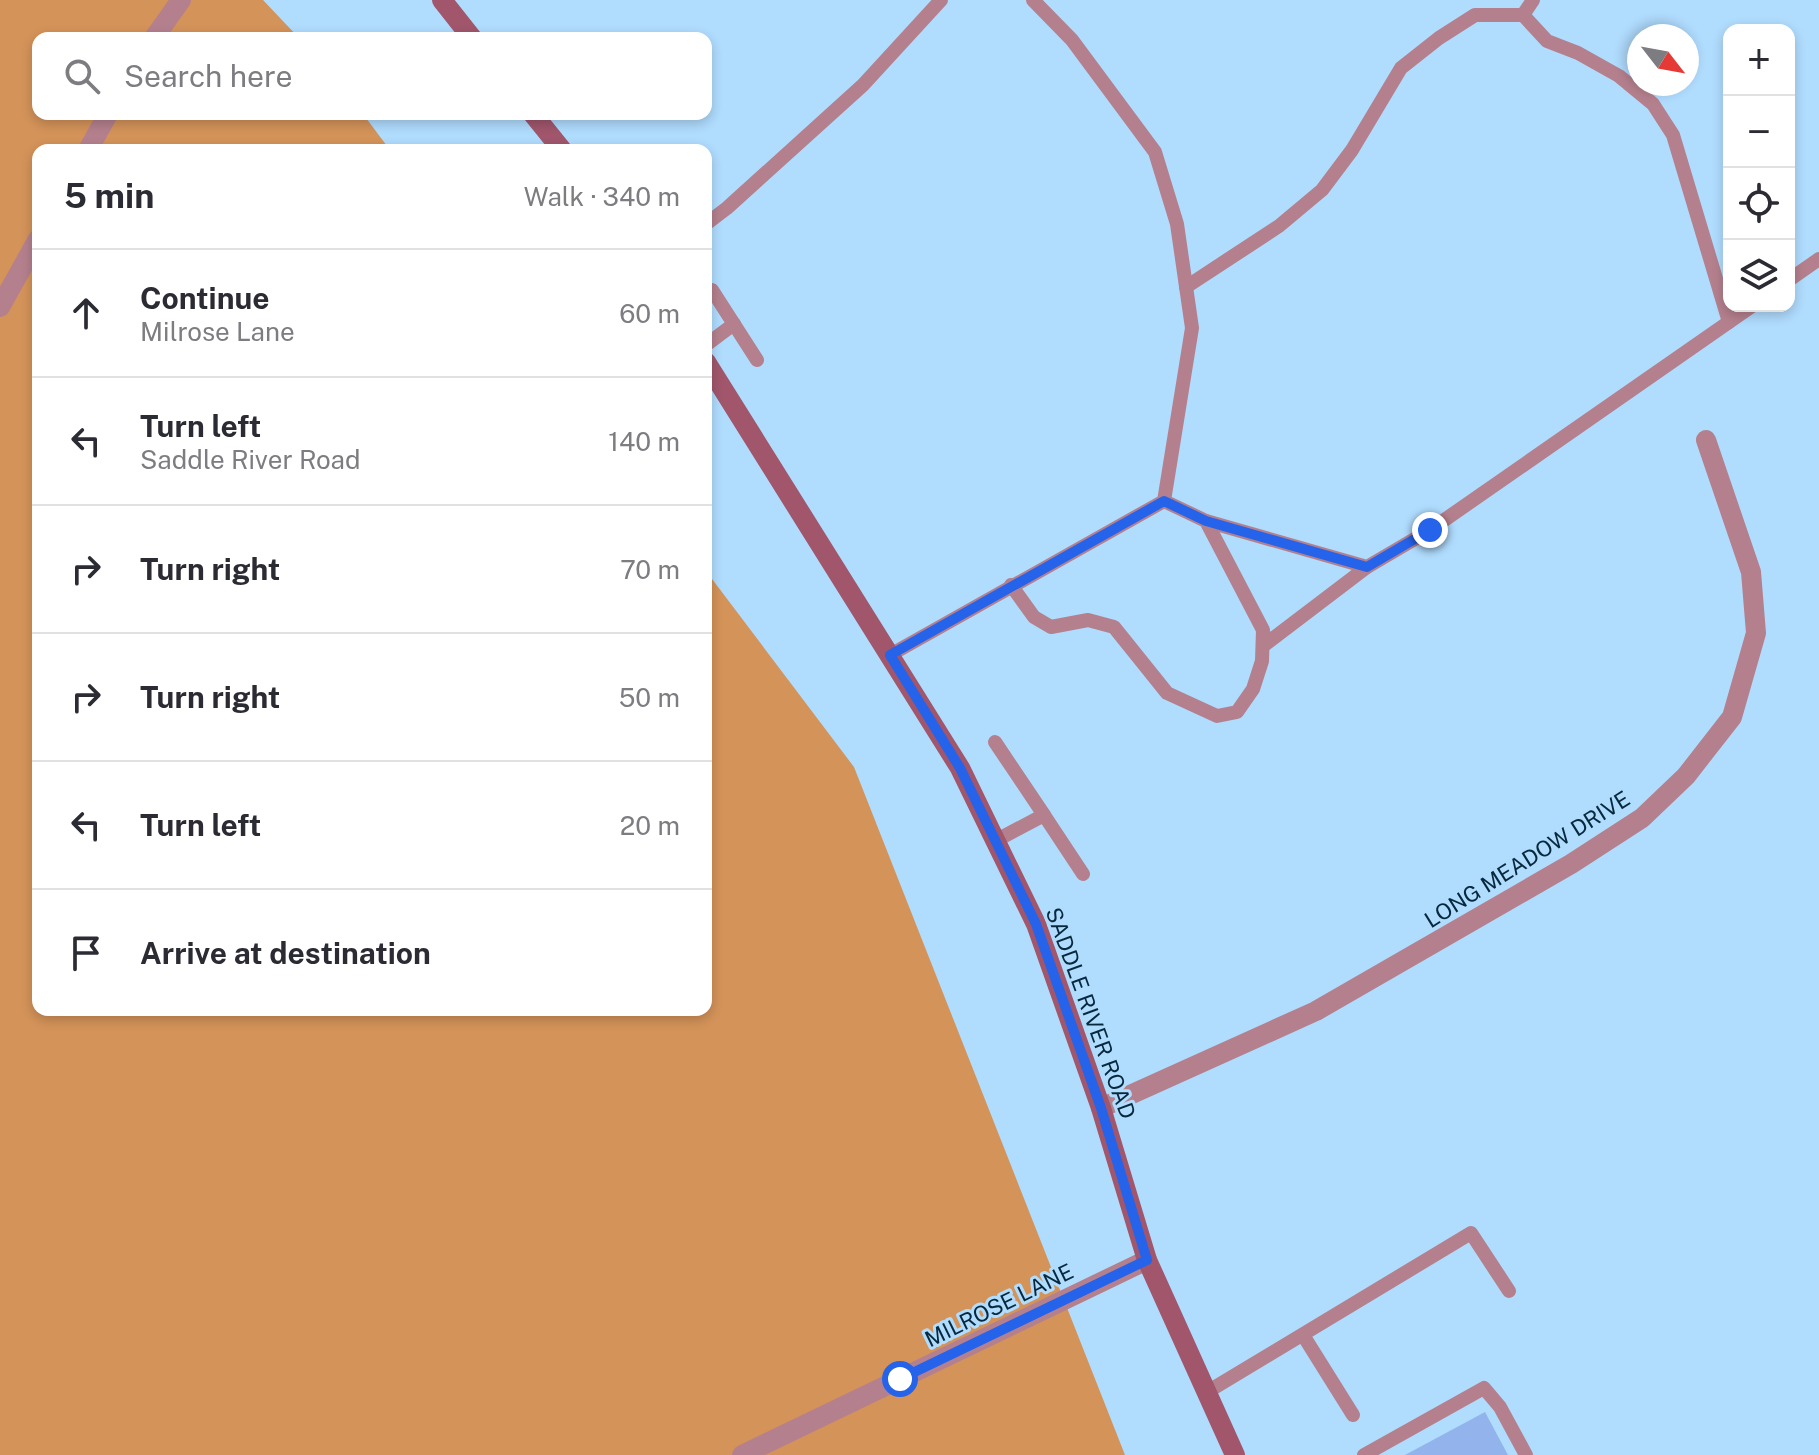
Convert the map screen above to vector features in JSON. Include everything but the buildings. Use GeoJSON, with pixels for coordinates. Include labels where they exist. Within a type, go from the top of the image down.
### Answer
{"type":"FeatureCollection","features":[{"type":"Feature","properties":{"kind":"main road"},"geometry":{"type":"LineString","coordinates":[[442,0],[467,32]]}},
{"type":"Feature","properties":{"kind":"main road"},"geometry":{"type":"LineString","coordinates":[[538,120],[557,144]]}},
{"type":"Feature","properties":{"kind":"main road","name":"SADDLE RIVER ROAD"},"geometry":{"type":"LineString","coordinates":[[712,372],[960,768],[1036,924],[1101,1108],[1147,1260],[1235,1455]]}},
{"type":"Feature","properties":{"kind":"street"},"geometry":{"type":"LineString","coordinates":[[158,32],[181,0]]}},
{"type":"Feature","properties":{"kind":"street"},"geometry":{"type":"LineString","coordinates":[[91,144],[105,120]]}},
{"type":"Feature","properties":{"kind":"street"},"geometry":{"type":"LineString","coordinates":[[0,307],[32,250]]}},
{"type":"Feature","properties":{"kind":"street","name":"LONG MEADOW DRIVE"},"geometry":{"type":"LineString","coordinates":[[1101,1108],[1316,1011],[1571,864],[1642,818],[1686,776],[1732,717],[1756,633],[1751,572],[1706,440]]}},
{"type":"Feature","properties":{"kind":"street","name":"MILROSE LANE"},"geometry":{"type":"LineString","coordinates":[[742,1455],[1147,1260]]}},
{"type":"Feature","properties":{"kind":"lane"},"geometry":{"type":"LineString","coordinates":[[712,219],[863,85],[941,0]]}},
{"type":"Feature","properties":{"kind":"lane"},"geometry":{"type":"LineString","coordinates":[[1033,0],[1072,40],[1155,152],[1177,224],[1192,328],[1164,501]]}},
{"type":"Feature","properties":{"kind":"lane"},"geometry":{"type":"LineString","coordinates":[[1523,15],[1533,0]]}},
{"type":"Feature","properties":{"kind":"lane"},"geometry":{"type":"LineString","coordinates":[[1186,287],[1279,226],[1322,190],[1352,150],[1401,68],[1475,15],[1523,15],[1547,41],[1578,53],[1619,76],[1653,104],[1673,135],[1729,322]]}},
{"type":"Feature","properties":{"kind":"lane"},"geometry":{"type":"LineString","coordinates":[[1795,276],[1819,259]]}},
{"type":"Feature","properties":{"kind":"lane"},"geometry":{"type":"LineString","coordinates":[[712,290],[757,360]]}},
{"type":"Feature","properties":{"kind":"lane"},"geometry":{"type":"LineString","coordinates":[[1263,646],[1367,567],[1430,530],[1743,312]]}},
{"type":"Feature","properties":{"kind":"lane"},"geometry":{"type":"LineString","coordinates":[[712,340],[734,324]]}},
{"type":"Feature","properties":{"kind":"lane"},"geometry":{"type":"LineString","coordinates":[[1164,501],[1206,521],[1367,567]]}},
{"type":"Feature","properties":{"kind":"lane"},"geometry":{"type":"LineString","coordinates":[[890,655],[1164,501]]}},
{"type":"Feature","properties":{"kind":"lane"},"geometry":{"type":"LineString","coordinates":[[1011,585],[1034,617],[1051,627],[1088,620],[1114,627],[1167,693],[1217,716],[1237,712],[1253,689],[1262,661],[1263,630],[1206,521]]}},
{"type":"Feature","properties":{"kind":"lane"},"geometry":{"type":"LineString","coordinates":[[995,742],[1083,874]]}},
{"type":"Feature","properties":{"kind":"lane"},"geometry":{"type":"LineString","coordinates":[[995,841],[1044,815]]}},
{"type":"Feature","properties":{"kind":"lane"},"geometry":{"type":"LineString","coordinates":[[1207,1392],[1471,1233],[1509,1291]]}},
{"type":"Feature","properties":{"kind":"lane"},"geometry":{"type":"LineString","coordinates":[[1303,1335],[1353,1415]]}},
{"type":"Feature","properties":{"kind":"lane"},"geometry":{"type":"LineString","coordinates":[[1364,1455],[1484,1388],[1500,1407],[1526,1455]]}},
{"type":"Feature","properties":{"kind":"shaded area"},"geometry":{"type":"Polygon","coordinates":[[[0,0],[263,0],[293,32],[32,32],[32,120],[368,120],[386,144],[32,144],[32,1016],[712,1016],[712,579],[854,767],[1125,1455],[0,1455],[0,0]]]}},
{"type":"Feature","properties":{"kind":"route"},"geometry":{"type":"LineString","coordinates":[[900,1379],[1147,1260],[1101,1108],[1036,924],[960,768],[890,655],[1164,501],[1206,521],[1367,567],[1430,530]]}}]}
